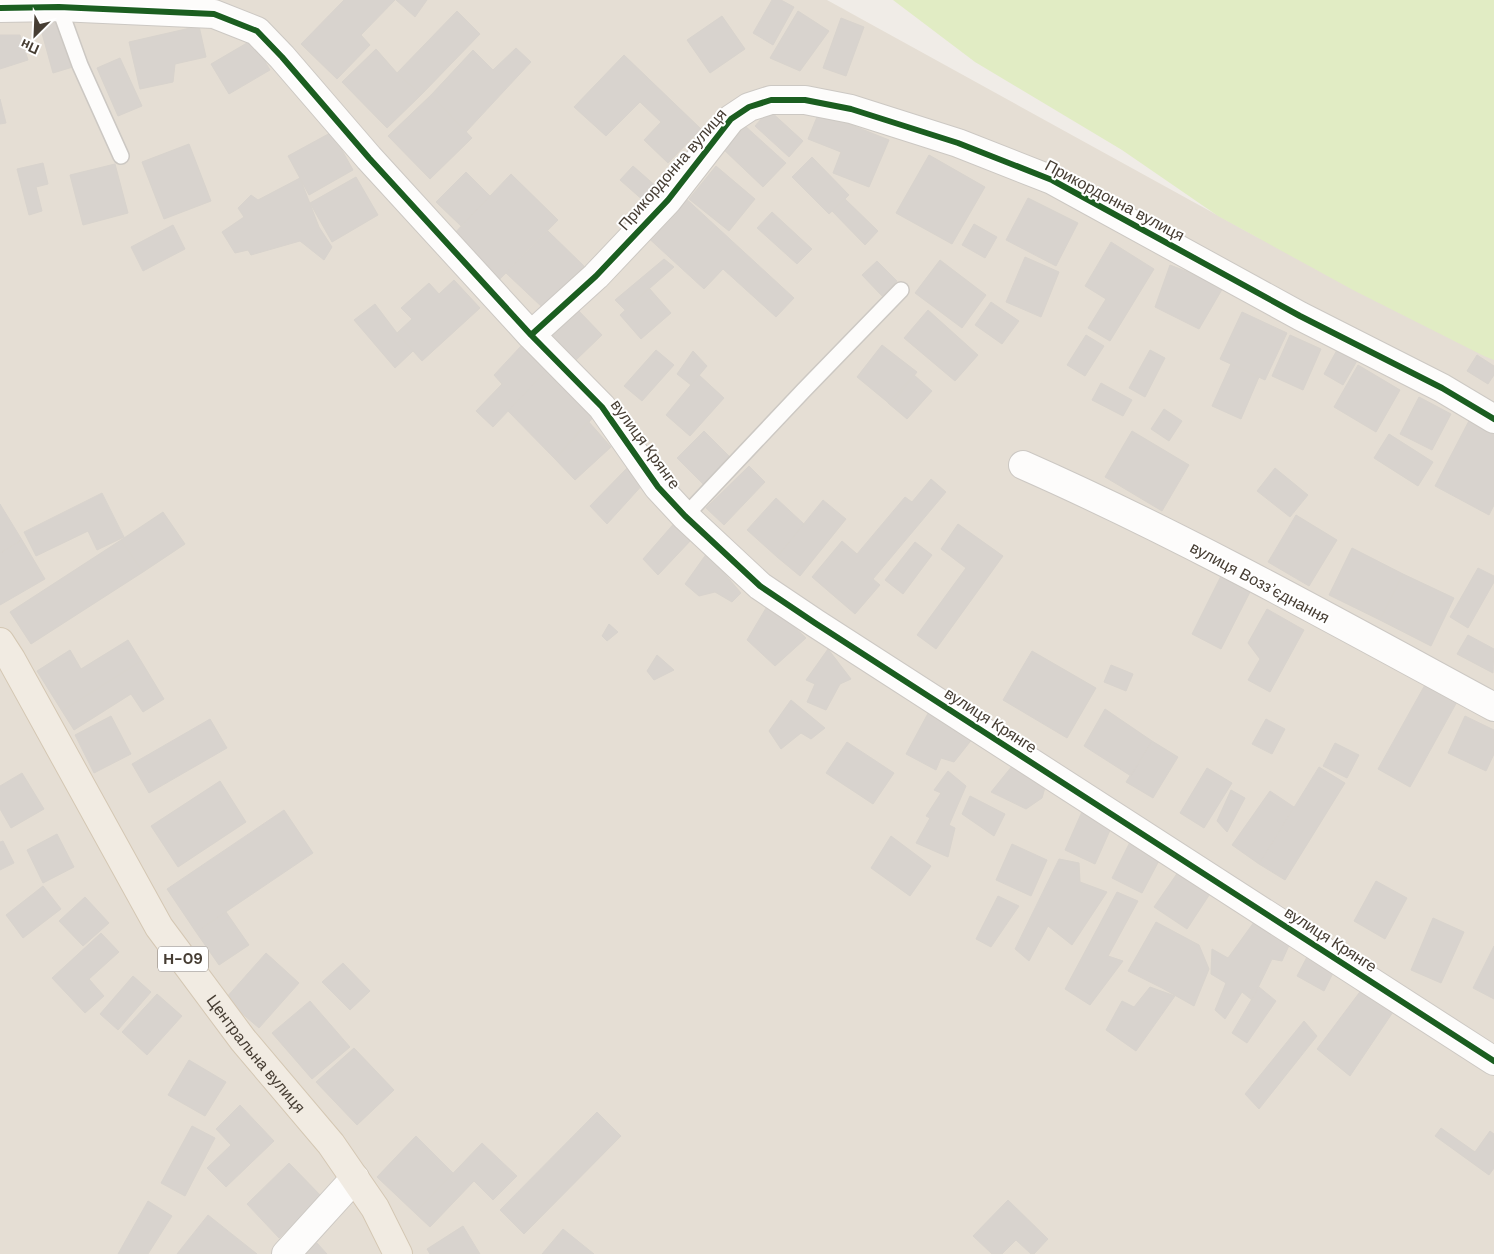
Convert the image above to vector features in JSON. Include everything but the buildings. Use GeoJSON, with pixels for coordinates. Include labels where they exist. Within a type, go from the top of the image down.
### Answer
{"type":"FeatureCollection","features":[{"type":"Feature","properties":{"kind":"main road","name":"Центральна вулиця"},"geometry":{"type":"LineString","coordinates":[[0,642],[159,927],[243,1040],[331,1144],[375,1208],[398,1254]]}},
{"type":"Feature","properties":{"kind":"street"},"geometry":{"type":"LineString","coordinates":[[0,8],[60,7],[214,14],[257,31],[282,57],[369,158],[531,335]]}},
{"type":"Feature","properties":{"kind":"street","name":"Прикордонна вулиця"},"geometry":{"type":"LineString","coordinates":[[531,335],[596,276],[668,200],[731,119],[749,107],[771,100],[805,100],[851,109],[949,140],[1052,180],[1300,316],[1442,388],[1494,419]]}},
{"type":"Feature","properties":{"kind":"street","name":"вулиця Крянге"},"geometry":{"type":"LineString","coordinates":[[531,335],[602,407],[658,487],[685,516],[760,586],[1494,1060]]}},
{"type":"Feature","properties":{"kind":"street","name":"вулиця Воззʼєднання"},"geometry":{"type":"LineString","coordinates":[[1023,465],[1084,492],[1260,581],[1494,707]]}},
{"type":"Feature","properties":{"kind":"street"},"geometry":{"type":"LineString","coordinates":[[286,1254],[355,1178]]}},
{"type":"Feature","properties":{"kind":"lane"},"geometry":{"type":"LineString","coordinates":[[60,7],[80,65],[121,156]]}},
{"type":"Feature","properties":{"kind":"lane"},"geometry":{"type":"LineString","coordinates":[[685,516],[901,290]]}},
{"type":"Feature","properties":{"kind":"shaded area"},"geometry":{"type":"Polygon","coordinates":[[[0,0],[827,0],[1257,237],[1494,349],[1494,1254],[0,1254],[0,0]]]}},
{"type":"Feature","properties":{"kind":"green space"},"geometry":{"type":"Polygon","coordinates":[[[893,0],[1494,0],[1494,360],[1353,290],[1218,216],[1122,150],[975,62],[893,0]]]}},
{"type":"Feature","properties":{"kind":"cycle path"},"geometry":{"type":"LineString","coordinates":[[0,8],[59,7],[214,14],[257,31],[282,57],[369,158],[531,335],[596,276],[668,200],[731,119],[749,107],[771,100],[805,100],[851,109],[958,143],[1052,180],[1300,316],[1442,388],[1494,419]]}},
{"type":"Feature","properties":{"kind":"cycle path"},"geometry":{"type":"LineString","coordinates":[[531,335],[602,407],[658,487],[685,516],[760,586],[1494,1061]]}}]}
